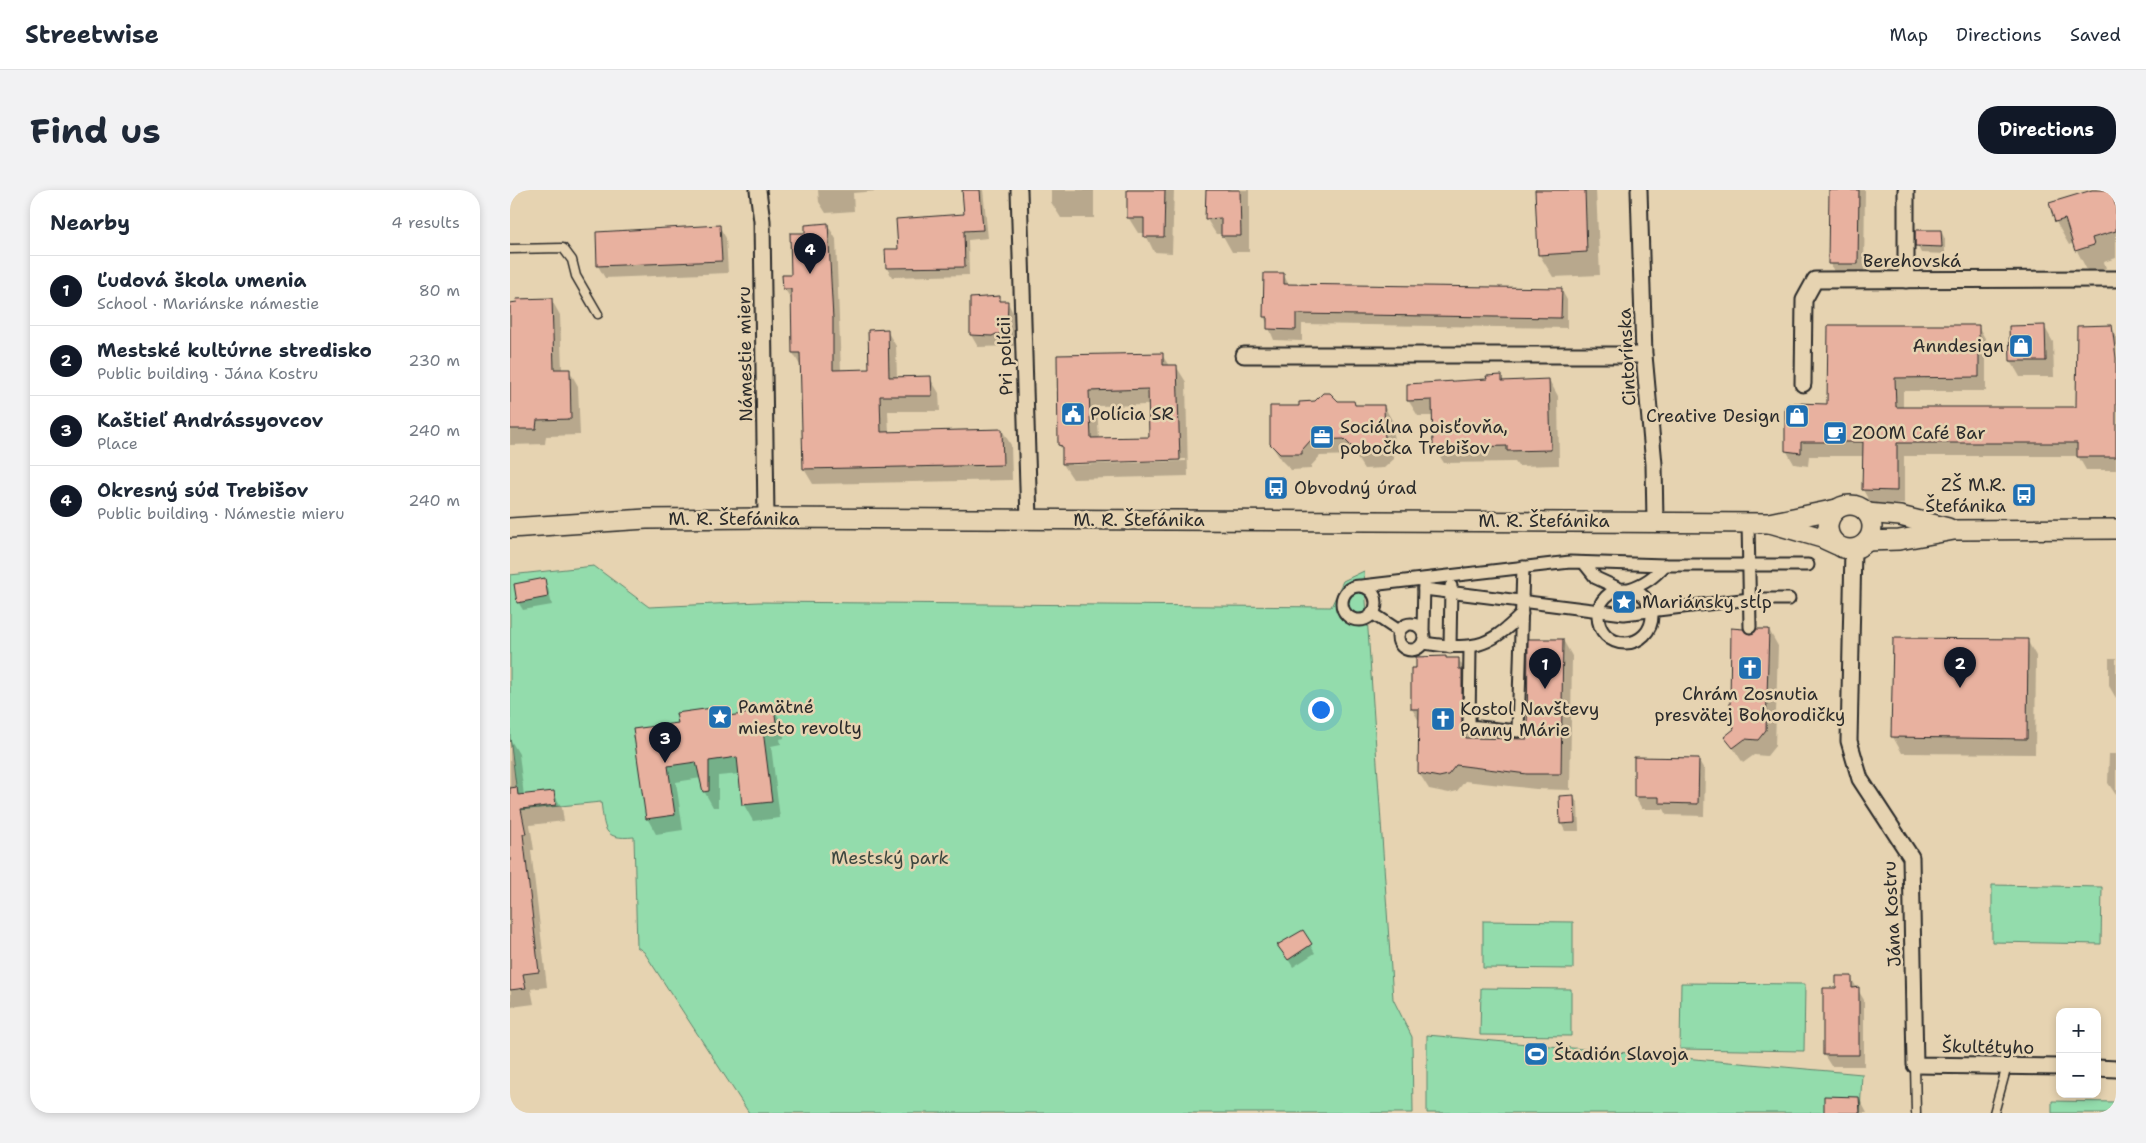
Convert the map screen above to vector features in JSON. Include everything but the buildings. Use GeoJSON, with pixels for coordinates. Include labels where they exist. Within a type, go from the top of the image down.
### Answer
{"type":"FeatureCollection","features":[{"type":"Feature","properties":{"kind":"street","name":"Námestie mieru"},"geometry":{"type":"LineString","coordinates":[[758,190],[762,221],[766,518]]}},
{"type":"Feature","properties":{"kind":"street","name":"Pri polícii"},"geometry":{"type":"LineString","coordinates":[[1019,190],[1029,520]]}},
{"type":"Feature","properties":{"kind":"street","name":"Cintorínska"},"geometry":{"type":"LineString","coordinates":[[1639,190],[1644,355],[1654,464],[1655,522]]}},
{"type":"Feature","properties":{"kind":"street"},"geometry":{"type":"LineString","coordinates":[[1906,190],[1906,280]]}},
{"type":"Feature","properties":{"kind":"street","name":"Berehovská"},"geometry":{"type":"LineString","coordinates":[[1803,384],[1804,300],[1815,280],[2116,279]]}},
{"type":"Feature","properties":{"kind":"street"},"geometry":{"type":"LineString","coordinates":[[1244,354],[1644,355]]}},
{"type":"Feature","properties":{"kind":"street"},"geometry":{"type":"LineString","coordinates":[[1853,505],[1867,513],[1872,527],[1852,545],[1829,535],[1828,523],[1837,509],[1853,505]]}},
{"type":"Feature","properties":{"kind":"street","name":"M. R. Štefánika"},"geometry":{"type":"LineString","coordinates":[[1769,523],[1837,509]]}},
{"type":"Feature","properties":{"kind":"street","name":"M. R. Štefánika"},"geometry":{"type":"LineString","coordinates":[[1867,513],[1900,516],[1954,530]]}},
{"type":"Feature","properties":{"kind":"street","name":"M. R. Štefánika"},"geometry":{"type":"LineString","coordinates":[[510,528],[646,519],[766,518],[1748,522],[1769,523],[1852,545],[1899,540],[1954,530],[2116,529]]}},
{"type":"Feature","properties":{"kind":"street"},"geometry":{"type":"LineString","coordinates":[[1748,522],[1750,627]]}},
{"type":"Feature","properties":{"kind":"street","name":"Jána Kostru"},"geometry":{"type":"LineString","coordinates":[[1852,545],[1849,741],[1860,780],[1911,857],[1916,1065]]}},
{"type":"Feature","properties":{"kind":"street"},"geometry":{"type":"LineString","coordinates":[[1424,585],[1451,577],[1570,562],[1584,564],[1808,565]]}},
{"type":"Feature","properties":{"kind":"street"},"geometry":{"type":"LineString","coordinates":[[1584,564],[1596,578],[1624,589],[1645,598],[1651,610],[1651,624],[1647,632],[1634,642],[1626,643],[1617,642],[1603,632],[1599,625],[1599,612],[1604,599],[1624,589],[1642,585],[1654,577],[1665,565]]}},
{"type":"Feature","properties":{"kind":"street"},"geometry":{"type":"LineString","coordinates":[[1470,647],[1470,726],[1518,731],[1523,567]]}},
{"type":"Feature","properties":{"kind":"street"},"geometry":{"type":"LineString","coordinates":[[1450,647],[1451,577]]}},
{"type":"Feature","properties":{"kind":"street"},"geometry":{"type":"LineString","coordinates":[[1362,586],[1372,592],[1375,603],[1372,613],[1363,618],[1353,618],[1342,607],[1343,596],[1346,591],[1357,586],[1424,585],[1451,592],[1624,614],[1750,599],[1789,598]]}},
{"type":"Feature","properties":{"kind":"street"},"geometry":{"type":"LineString","coordinates":[[1423,643],[1424,585]]}},
{"type":"Feature","properties":{"kind":"street"},"geometry":{"type":"LineString","coordinates":[[1372,613],[1399,631]]}},
{"type":"Feature","properties":{"kind":"street"},"geometry":{"type":"LineString","coordinates":[[1423,643],[1437,650],[1483,644],[1496,636],[1522,614]]}},
{"type":"Feature","properties":{"kind":"street"},"geometry":{"type":"LineString","coordinates":[[1423,630],[1412,623],[1404,625],[1399,631],[1398,640],[1403,648],[1412,650],[1423,643]]}},
{"type":"Feature","properties":{"kind":"street","name":"Škultétyho"},"geometry":{"type":"LineString","coordinates":[[1916,1065],[2056,1067]]}},
{"type":"Feature","properties":{"kind":"street"},"geometry":{"type":"LineString","coordinates":[[2101,1068],[2116,1069]]}},
{"type":"Feature","properties":{"kind":"lane"},"geometry":{"type":"LineString","coordinates":[[510,249],[562,248],[572,260],[576,276],[598,314]]}},
{"type":"Feature","properties":{"kind":"lane","name":"Jána Kostru"},"geometry":{"type":"LineString","coordinates":[[1916,1065],[1916,1113]]}},
{"type":"Feature","properties":{"kind":"lane"},"geometry":{"type":"LineString","coordinates":[[1994,1113],[2007,1066]]}},
{"type":"Feature","properties":{"kind":"green space","name":"Mestský park"},"geometry":{"type":"Polygon","coordinates":[[[594,566],[649,607],[759,602],[1331,607],[1343,581],[1364,571],[1393,999],[1412,1037],[1413,1113],[749,1113],[644,952],[637,947],[634,837],[616,837],[607,831],[601,802],[519,810],[510,737],[510,575],[594,566]]]}},
{"type":"Feature","properties":{"kind":"green space"},"geometry":{"type":"Polygon","coordinates":[[[1992,885],[2102,887],[2101,944],[1992,942],[1992,885]]]}},
{"type":"Feature","properties":{"kind":"green space"},"geometry":{"type":"Polygon","coordinates":[[[1483,921],[1573,922],[1573,969],[1483,968],[1483,921]]]}},
{"type":"Feature","properties":{"kind":"green space"},"geometry":{"type":"Polygon","coordinates":[[[1681,983],[1805,984],[1804,1051],[1680,1049],[1681,983]]]}},
{"type":"Feature","properties":{"kind":"green space"},"geometry":{"type":"Polygon","coordinates":[[[1481,988],[1571,989],[1571,1036],[1480,1035],[1481,988]]]}},
{"type":"Feature","properties":{"kind":"green space","name":"Štadión Slavoja"},"geometry":{"type":"Polygon","coordinates":[[[1427,1035],[1862,1074],[1860,1113],[1427,1113],[1427,1035]]]}},
{"type":"Feature","properties":{"kind":"green space"},"geometry":{"type":"Polygon","coordinates":[[[2052,1101],[2116,1102],[2116,1113],[2052,1113],[2052,1101]]]}},
{"type":"Feature","properties":{"kind":"place","name":"Okresný súd Trebišov"},"geometry":{"type":"Point","coordinates":[810,274]}},
{"type":"Feature","properties":{"kind":"place","name":"Anndesign"},"geometry":{"type":"Point","coordinates":[2021,346]}},
{"type":"Feature","properties":{"kind":"place","name":"Polícia SR"},"geometry":{"type":"Point","coordinates":[1073,414]}},
{"type":"Feature","properties":{"kind":"place","name":"Creative Design"},"geometry":{"type":"Point","coordinates":[1797,416]}},
{"type":"Feature","properties":{"kind":"place","name":"ZOOM Café Bar"},"geometry":{"type":"Point","coordinates":[1835,433]}},
{"type":"Feature","properties":{"kind":"place","name":"Sociálna poisťovňa, pobočka Trebišov"},"geometry":{"type":"Point","coordinates":[1322,437]}},
{"type":"Feature","properties":{"kind":"place","name":"Obvodný úrad"},"geometry":{"type":"Point","coordinates":[1276,488]}},
{"type":"Feature","properties":{"kind":"place","name":"ZŠ M.R. Štefánika"},"geometry":{"type":"Point","coordinates":[2024,495]}},
{"type":"Feature","properties":{"kind":"place","name":"Mariánsky stĺp"},"geometry":{"type":"Point","coordinates":[1624,602]}},
{"type":"Feature","properties":{"kind":"place","name":"Chrám Zosnutia presvätej Bohorodičky"},"geometry":{"type":"Point","coordinates":[1750,668]}},
{"type":"Feature","properties":{"kind":"place","name":"Mestské kultúrne stredisko"},"geometry":{"type":"Point","coordinates":[1960,688]}},
{"type":"Feature","properties":{"kind":"place","name":"Ľudová škola umenia"},"geometry":{"type":"Point","coordinates":[1545,689]}},
{"type":"Feature","properties":{"kind":"place","name":"Pamätné miesto revolty"},"geometry":{"type":"Point","coordinates":[720,717]}},
{"type":"Feature","properties":{"kind":"place","name":"Kostol Navštevy Panny Márie"},"geometry":{"type":"Point","coordinates":[1443,719]}},
{"type":"Feature","properties":{"kind":"place","name":"Kaštieľ Andrássyovcov"},"geometry":{"type":"Point","coordinates":[665,763]}},
{"type":"Feature","properties":{"kind":"place","name":"Štadión Slavoja"},"geometry":{"type":"Point","coordinates":[1536,1054]}}]}
